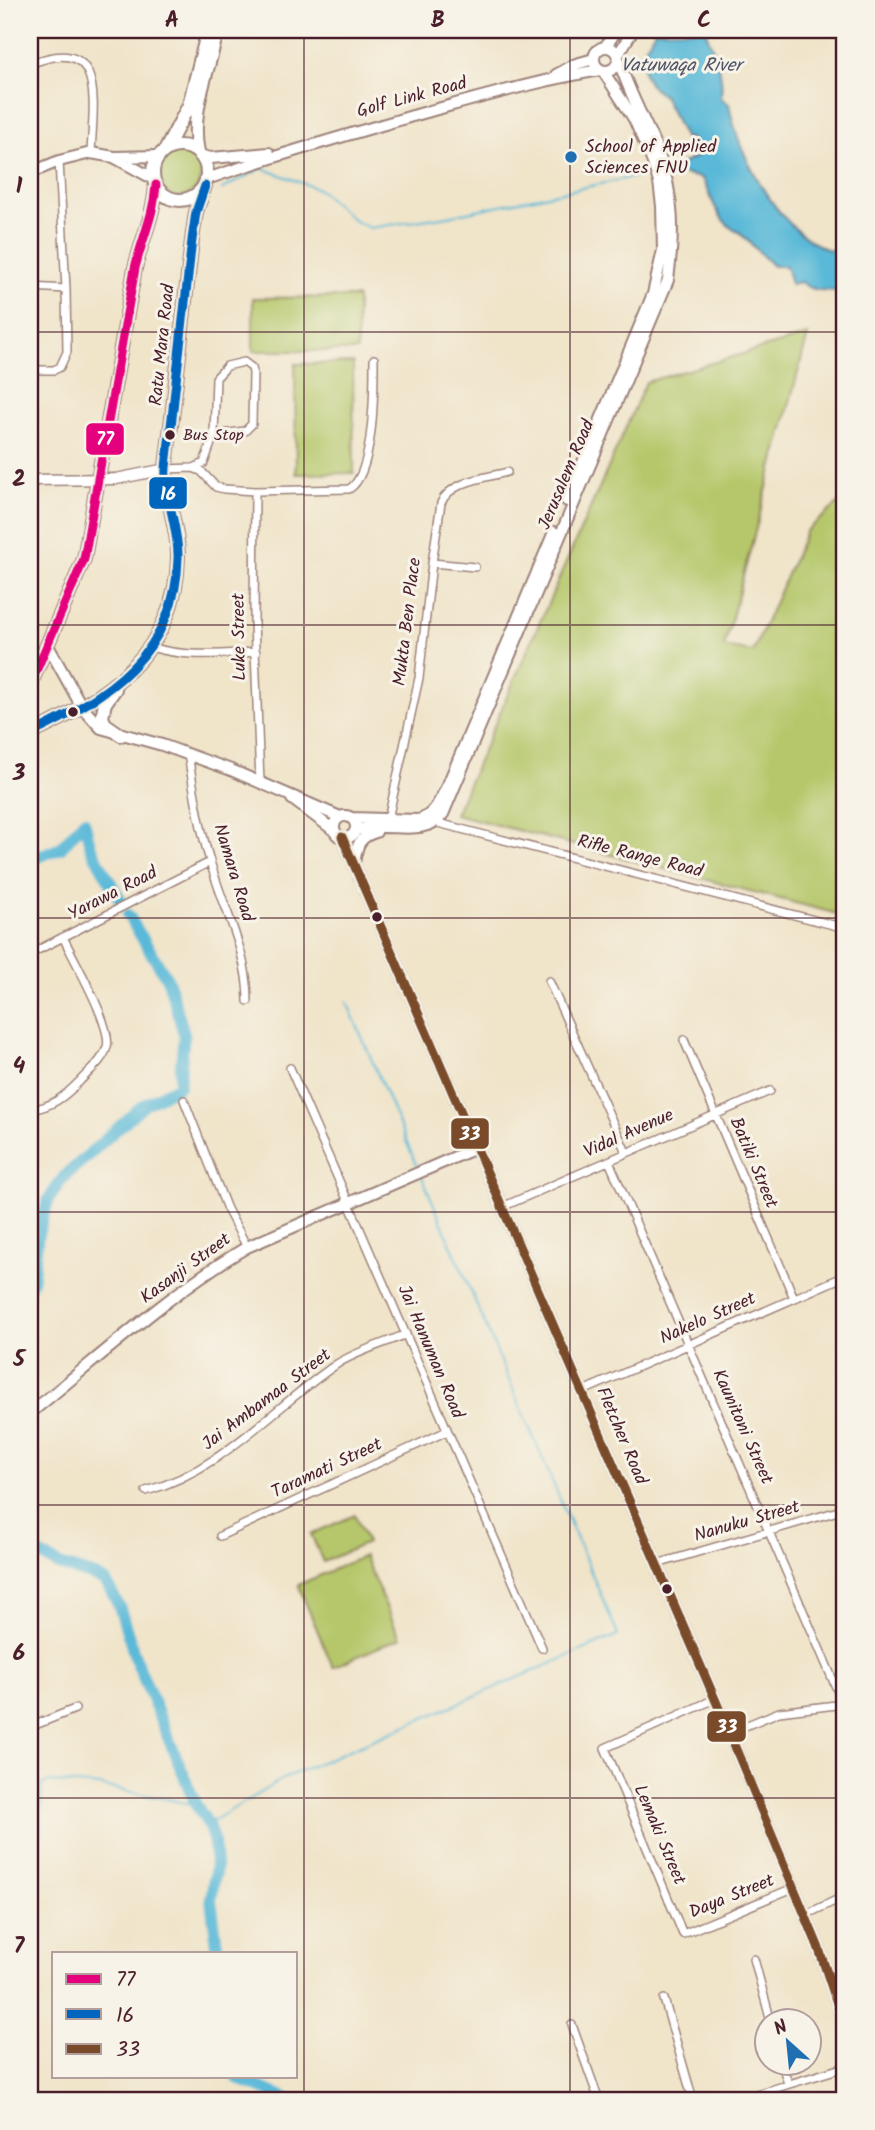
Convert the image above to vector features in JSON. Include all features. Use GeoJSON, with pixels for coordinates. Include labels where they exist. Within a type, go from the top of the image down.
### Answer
{"type":"FeatureCollection","features":[{"type":"Feature","properties":{"kind":"highway"},"geometry":{"type":"LineString","coordinates":[[208,30],[189,105],[153,171],[161,192],[176,200],[192,197],[206,182],[208,171],[195,139],[197,115],[217,30]]}},
{"type":"Feature","properties":{"kind":"highway"},"geometry":{"type":"LineString","coordinates":[[162,153],[183,145],[200,154]]}},
{"type":"Feature","properties":{"kind":"highway","name":"Ratu Mara Road"},"geometry":{"type":"LineString","coordinates":[[30,685],[84,559],[135,268],[154,207],[155,182]]}},
{"type":"Feature","properties":{"kind":"highway","name":"Ratu Mara Road"},"geometry":{"type":"LineString","coordinates":[[30,734],[82,707],[127,676],[151,647],[165,620],[177,568],[177,537],[166,469],[192,240],[206,182]]}},
{"type":"Feature","properties":{"kind":"highway"},"geometry":{"type":"LineString","coordinates":[[121,735],[105,724],[101,713],[108,698],[127,676]]}},
{"type":"Feature","properties":{"kind":"main road"},"geometry":{"type":"LineString","coordinates":[[617,30],[605,47],[598,50],[594,59],[595,65],[602,71],[614,68],[633,30]]}},
{"type":"Feature","properties":{"kind":"main road"},"geometry":{"type":"LineString","coordinates":[[605,47],[613,49],[618,56]]}},
{"type":"Feature","properties":{"kind":"main road","name":"Jerusalem Road"},"geometry":{"type":"LineString","coordinates":[[431,820],[443,814],[468,758],[668,280],[674,240],[667,181],[658,152],[618,56]]}},
{"type":"Feature","properties":{"kind":"main road","name":"Golf Link Road"},"geometry":{"type":"LineString","coordinates":[[551,79],[576,64],[594,59]]}},
{"type":"Feature","properties":{"kind":"main road","name":"Golf Link Road"},"geometry":{"type":"LineString","coordinates":[[206,182],[282,152],[551,79],[602,71]]}},
{"type":"Feature","properties":{"kind":"main road","name":"Jerusalem Road"},"geometry":{"type":"LineString","coordinates":[[431,820],[648,306],[659,271],[663,250],[659,182],[634,119],[602,71]]}},
{"type":"Feature","properties":{"kind":"main road","name":"Golf Link Road"},"geometry":{"type":"LineString","coordinates":[[200,154],[211,158],[282,152]]}},
{"type":"Feature","properties":{"kind":"main road"},"geometry":{"type":"LineString","coordinates":[[30,173],[59,161],[91,153],[114,157],[162,153]]}},
{"type":"Feature","properties":{"kind":"main road"},"geometry":{"type":"LineString","coordinates":[[114,157],[155,182]]}},
{"type":"Feature","properties":{"kind":"main road"},"geometry":{"type":"LineString","coordinates":[[30,480],[116,479],[166,469]]}},
{"type":"Feature","properties":{"kind":"main road"},"geometry":{"type":"LineString","coordinates":[[47,644],[82,707],[101,728],[162,745],[260,783],[288,796],[346,833],[377,827],[407,828]]}},
{"type":"Feature","properties":{"kind":"main road"},"geometry":{"type":"LineString","coordinates":[[288,796],[346,817],[355,823],[346,833]]}},
{"type":"Feature","properties":{"kind":"main road"},"geometry":{"type":"LineString","coordinates":[[346,833],[335,823],[346,817],[431,820]]}},
{"type":"Feature","properties":{"kind":"main road"},"geometry":{"type":"LineString","coordinates":[[354,863],[357,845],[362,837],[422,827],[431,820]]}},
{"type":"Feature","properties":{"kind":"main road","name":"Fletcher Road"},"geometry":{"type":"LineString","coordinates":[[346,833],[354,863],[715,1699],[805,1915],[845,2027]]}},
{"type":"Feature","properties":{"kind":"main road","name":"Kasanji Street"},"geometry":{"type":"LineString","coordinates":[[30,1413],[197,1279],[247,1247],[476,1148]]}},
{"type":"Feature","properties":{"kind":"street"},"geometry":{"type":"LineString","coordinates":[[30,64],[43,58],[74,59],[91,74],[94,89],[91,153]]}},
{"type":"Feature","properties":{"kind":"street"},"geometry":{"type":"LineString","coordinates":[[30,370],[54,370],[65,361],[67,352],[59,161]]}},
{"type":"Feature","properties":{"kind":"street"},"geometry":{"type":"LineString","coordinates":[[30,288],[66,289]]}},
{"type":"Feature","properties":{"kind":"street"},"geometry":{"type":"LineString","coordinates":[[193,468],[201,471],[216,487],[255,491],[342,490],[354,486],[369,443],[373,415],[374,359]]}},
{"type":"Feature","properties":{"kind":"street"},"geometry":{"type":"LineString","coordinates":[[166,469],[193,468],[204,463],[214,435],[216,378],[227,366],[244,362],[252,368],[253,373],[252,424],[245,431],[214,435]]}},
{"type":"Feature","properties":{"kind":"street","name":"Mukta Ben Place"},"geometry":{"type":"LineString","coordinates":[[388,819],[419,678],[432,563],[444,495],[458,486],[507,472]]}},
{"type":"Feature","properties":{"kind":"street","name":"Luke Street"},"geometry":{"type":"LineString","coordinates":[[255,491],[260,783]]}},
{"type":"Feature","properties":{"kind":"street"},"geometry":{"type":"LineString","coordinates":[[432,563],[475,568]]}},
{"type":"Feature","properties":{"kind":"street"},"geometry":{"type":"LineString","coordinates":[[151,647],[171,653],[202,655],[256,652]]}},
{"type":"Feature","properties":{"kind":"street","name":"Namara Road"},"geometry":{"type":"LineString","coordinates":[[188,754],[210,862],[244,961],[248,979],[248,1002]]}},
{"type":"Feature","properties":{"kind":"street","name":"Rifle Range Road"},"geometry":{"type":"LineString","coordinates":[[431,820],[845,928]]}},
{"type":"Feature","properties":{"kind":"street","name":"Yarawa Road"},"geometry":{"type":"LineString","coordinates":[[30,954],[210,862]]}},
{"type":"Feature","properties":{"kind":"street"},"geometry":{"type":"LineString","coordinates":[[30,1110],[52,1105],[63,1098],[102,1057],[107,1046],[106,1026],[63,937]]}},
{"type":"Feature","properties":{"kind":"street"},"geometry":{"type":"LineString","coordinates":[[549,981],[626,1152]]}},
{"type":"Feature","properties":{"kind":"street","name":"Batiki Street"},"geometry":{"type":"LineString","coordinates":[[684,1040],[794,1298]]}},
{"type":"Feature","properties":{"kind":"street","name":"Jai Hanuman Road"},"geometry":{"type":"LineString","coordinates":[[290,1068],[542,1648]]}},
{"type":"Feature","properties":{"kind":"street","name":"Vidal Avenue"},"geometry":{"type":"LineString","coordinates":[[502,1207],[770,1091]]}},
{"type":"Feature","properties":{"kind":"street"},"geometry":{"type":"LineString","coordinates":[[184,1100],[227,1209],[247,1247]]}},
{"type":"Feature","properties":{"kind":"street","name":"Kaunitoni Street"},"geometry":{"type":"LineString","coordinates":[[609,1161],[845,1706]]}},
{"type":"Feature","properties":{"kind":"street","name":"Nakelo Street"},"geometry":{"type":"LineString","coordinates":[[583,1391],[845,1276]]}},
{"type":"Feature","properties":{"kind":"street","name":"Jai Ambamaa Street"},"geometry":{"type":"LineString","coordinates":[[146,1491],[195,1472],[224,1454],[339,1363],[406,1334]]}},
{"type":"Feature","properties":{"kind":"street","name":"Taramati Street"},"geometry":{"type":"LineString","coordinates":[[220,1536],[447,1431]]}},
{"type":"Feature","properties":{"kind":"street","name":"Nanuku Street"},"geometry":{"type":"LineString","coordinates":[[657,1564],[845,1509]]}},
{"type":"Feature","properties":{"kind":"street","name":"Lemaki Street"},"geometry":{"type":"LineString","coordinates":[[683,1934],[605,1748],[715,1699]]}},
{"type":"Feature","properties":{"kind":"street"},"geometry":{"type":"LineString","coordinates":[[729,1733],[779,1712],[845,1706]]}},
{"type":"Feature","properties":{"kind":"street"},"geometry":{"type":"LineString","coordinates":[[30,1727],[75,1709]]}},
{"type":"Feature","properties":{"kind":"street","name":"Daya Street"},"geometry":{"type":"LineString","coordinates":[[683,1934],[793,1888]]}},
{"type":"Feature","properties":{"kind":"street"},"geometry":{"type":"LineString","coordinates":[[805,1915],[845,1896]]}},
{"type":"Feature","properties":{"kind":"street"},"geometry":{"type":"LineString","coordinates":[[754,1959],[767,2008]]}},
{"type":"Feature","properties":{"kind":"street"},"geometry":{"type":"LineString","coordinates":[[664,2000],[694,2100]]}},
{"type":"Feature","properties":{"kind":"street"},"geometry":{"type":"LineString","coordinates":[[572,2025],[598,2100]]}},
{"type":"Feature","properties":{"kind":"street"},"geometry":{"type":"LineString","coordinates":[[737,2100],[845,2067]]}},
{"type":"Feature","properties":{"kind":"street"},"geometry":{"type":"LineString","coordinates":[[786,2078],[788,2084]]}},
{"type":"Feature","properties":{"kind":"green space"},"geometry":{"type":"Polygon","coordinates":[[[179,153],[194,160],[201,175],[194,190],[179,197],[164,190],[157,175],[164,160],[179,153]]]}},
{"type":"Feature","properties":{"kind":"green space"},"geometry":{"type":"Polygon","coordinates":[[[357,297],[357,351],[253,351],[253,298],[357,297]]]}},
{"type":"Feature","properties":{"kind":"green space"},"geometry":{"type":"Polygon","coordinates":[[[808,335],[724,647],[753,652],[806,531],[845,498],[845,916],[455,814],[646,382],[808,335]]]}},
{"type":"Feature","properties":{"kind":"green space"},"geometry":{"type":"Polygon","coordinates":[[[353,363],[354,473],[296,474],[295,364],[353,363]]]}},
{"type":"Feature","properties":{"kind":"green space"},"geometry":{"type":"Polygon","coordinates":[[[355,1515],[367,1543],[323,1562],[311,1534],[355,1515]]]}},
{"type":"Feature","properties":{"kind":"green space"},"geometry":{"type":"Polygon","coordinates":[[[364,1556],[400,1638],[333,1667],[298,1585],[364,1556]]]}},
{"type":"Feature","properties":{"kind":"water","name":"Vatuwaqa River"},"geometry":{"type":"Polygon","coordinates":[[[655,30],[705,30],[720,72],[721,98],[729,104],[750,166],[775,206],[790,224],[824,248],[845,252],[845,291],[816,289],[801,282],[791,284],[786,266],[773,266],[739,232],[726,223],[716,209],[702,178],[679,173],[675,167],[698,156],[691,137],[685,139],[664,97],[649,84],[644,73],[642,54],[655,30]]]}},
{"type":"Feature","properties":{"kind":"waterway"},"geometry":{"type":"LineString","coordinates":[[670,168],[675,167]]}},
{"type":"Feature","properties":{"kind":"waterway"},"geometry":{"type":"LineString","coordinates":[[222,189],[262,168],[318,189],[355,221],[370,228],[448,216],[648,174]]}},
{"type":"Feature","properties":{"kind":"waterway"},"geometry":{"type":"LineString","coordinates":[[30,860],[61,848],[84,821],[91,848],[121,901]]}},
{"type":"Feature","properties":{"kind":"waterway"},"geometry":{"type":"LineString","coordinates":[[30,1286],[38,1233],[49,1199],[63,1178],[142,1106],[179,1086],[184,1034],[168,980],[128,915]]}},
{"type":"Feature","properties":{"kind":"waterway"},"geometry":{"type":"LineString","coordinates":[[347,1002],[418,1169]]}},
{"type":"Feature","properties":{"kind":"waterway"},"geometry":{"type":"LineString","coordinates":[[208,1824],[286,1777],[618,1635],[422,1177]]}},
{"type":"Feature","properties":{"kind":"waterway"},"geometry":{"type":"LineString","coordinates":[[30,1549],[59,1565],[106,1582],[119,1606],[136,1660],[214,1843],[216,1866],[211,1899],[218,1952]]}},
{"type":"Feature","properties":{"kind":"waterway"},"geometry":{"type":"LineString","coordinates":[[30,1858],[40,1842],[42,1784],[49,1782],[101,1786],[196,1805]]}},
{"type":"Feature","properties":{"kind":"waterway"},"geometry":{"type":"LineString","coordinates":[[238,2078],[291,2100]]}},
{"type":"Feature","properties":{"kind":"transit line","name":"77"},"geometry":{"type":"LineString","coordinates":[[30,685],[84,559],[135,268],[156,185]]}},
{"type":"Feature","properties":{"kind":"transit line","name":"16"},"geometry":{"type":"LineString","coordinates":[[30,734],[58,720],[110,687],[132,668],[151,646],[165,621],[174,592],[178,558],[166,468],[192,240],[196,212],[205,186]]}},
{"type":"Feature","properties":{"kind":"transit line","name":"33"},"geometry":{"type":"LineString","coordinates":[[342,837],[715,1699],[818,1946],[845,2027]]}},
{"type":"Feature","properties":{"kind":"place","name":"School of Applied Sciences FNU"},"geometry":{"type":"Point","coordinates":[571,157]}},
{"type":"Feature","properties":{"kind":"place","name":"Bus Stop"},"geometry":{"type":"Point","coordinates":[170,435]}}]}
